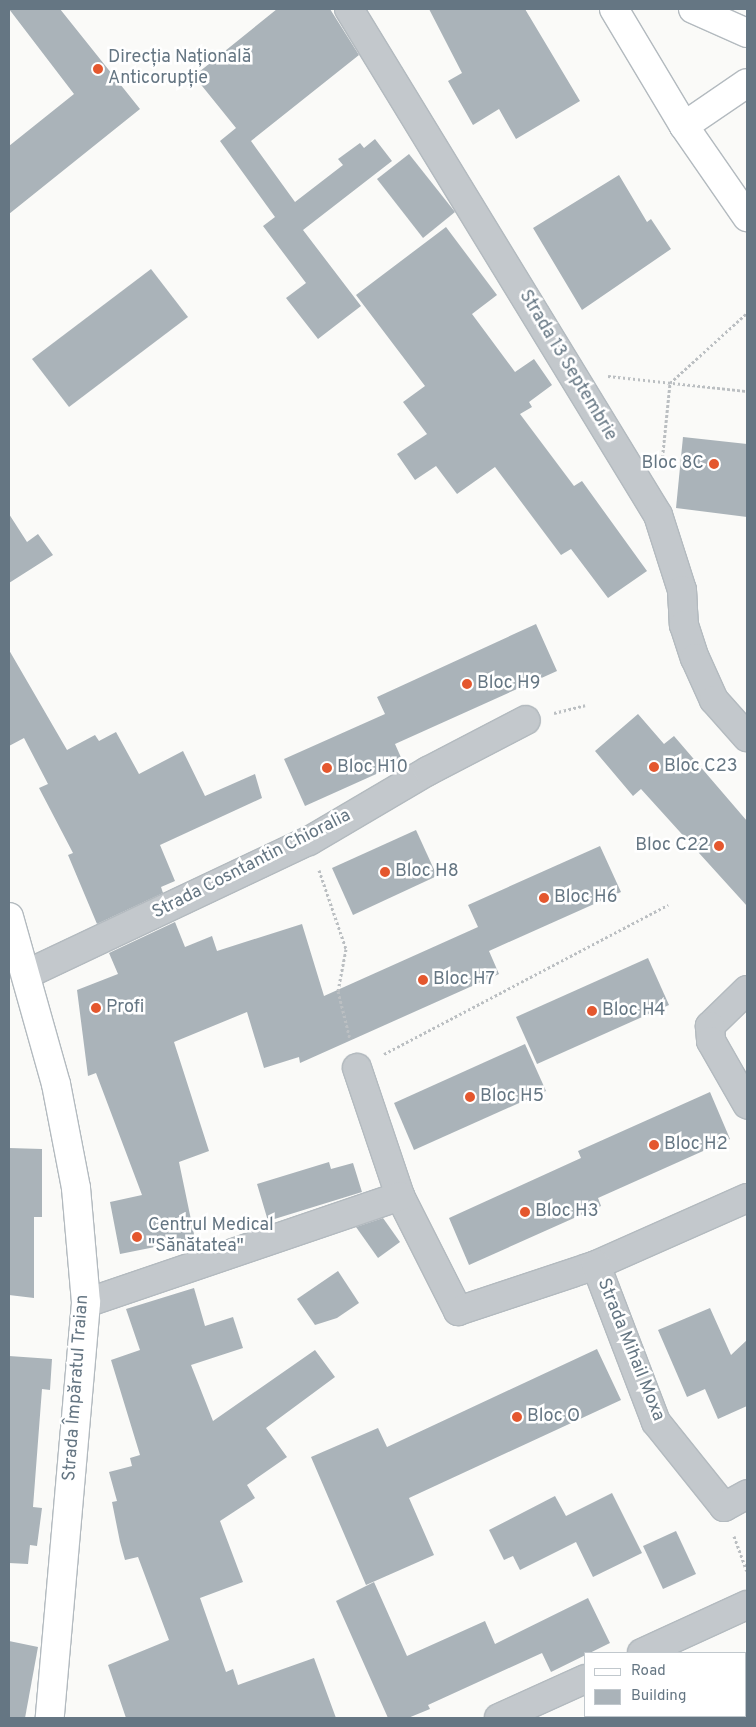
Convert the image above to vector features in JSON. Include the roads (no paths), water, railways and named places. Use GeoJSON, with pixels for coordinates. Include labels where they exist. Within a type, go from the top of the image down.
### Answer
{"type":"FeatureCollection","features":[{"type":"Feature","properties":{"kind":"street","name":"Strada 13 Septembrie"},"geometry":{"type":"LineString","coordinates":[[349,9],[658,516],[682,590],[684,625],[695,658],[714,700],[747,737]]}},
{"type":"Feature","properties":{"kind":"street"},"geometry":{"type":"LineString","coordinates":[[614,9],[684,126],[747,217]]}},
{"type":"Feature","properties":{"kind":"street"},"geometry":{"type":"LineString","coordinates":[[693,9],[747,33]]}},
{"type":"Feature","properties":{"kind":"street"},"geometry":{"type":"LineString","coordinates":[[684,126],[747,83]]}},
{"type":"Feature","properties":{"kind":"street","name":"Strada Cosntantin Chioralia"},"geometry":{"type":"LineString","coordinates":[[27,974],[309,841],[428,770],[526,720]]}},
{"type":"Feature","properties":{"kind":"street","name":"Strada Împăratul Traian"},"geometry":{"type":"LineString","coordinates":[[11,927],[27,974],[56,1084],[76,1188],[86,1303],[50,1718]]}},
{"type":"Feature","properties":{"kind":"street"},"geometry":{"type":"LineString","coordinates":[[747,990],[710,1026],[711,1041],[747,1104]]}},
{"type":"Feature","properties":{"kind":"street","name":"Strada Mihail Moxa"},"geometry":{"type":"LineString","coordinates":[[357,1068],[400,1196],[458,1311],[596,1265],[747,1198]]}},
{"type":"Feature","properties":{"kind":"street"},"geometry":{"type":"LineString","coordinates":[[86,1303],[400,1196]]}},
{"type":"Feature","properties":{"kind":"street","name":"Strada Mihail Moxa"},"geometry":{"type":"LineString","coordinates":[[596,1265],[656,1422],[724,1507],[747,1494]]}},
{"type":"Feature","properties":{"kind":"street"},"geometry":{"type":"LineString","coordinates":[[644,1652],[747,1605]]}},
{"type":"Feature","properties":{"kind":"street"},"geometry":{"type":"LineString","coordinates":[[499,1718],[584,1679]]}},
{"type":"Feature","properties":{"kind":"place","name":"Direcția Națională Anticorupție"},"geometry":{"type":"Point","coordinates":[98,69]}},
{"type":"Feature","properties":{"kind":"place","name":"Bloc 8C"},"geometry":{"type":"Point","coordinates":[714,464]}},
{"type":"Feature","properties":{"kind":"place","name":"Bloc H9"},"geometry":{"type":"Point","coordinates":[467,684]}},
{"type":"Feature","properties":{"kind":"place","name":"Bloc C23"},"geometry":{"type":"Point","coordinates":[654,767]}},
{"type":"Feature","properties":{"kind":"place","name":"Bloc H10"},"geometry":{"type":"Point","coordinates":[327,768]}},
{"type":"Feature","properties":{"kind":"place","name":"Bloc C22"},"geometry":{"type":"Point","coordinates":[719,846]}},
{"type":"Feature","properties":{"kind":"place","name":"Bloc H8"},"geometry":{"type":"Point","coordinates":[385,872]}},
{"type":"Feature","properties":{"kind":"place","name":"Bloc H6"},"geometry":{"type":"Point","coordinates":[544,898]}},
{"type":"Feature","properties":{"kind":"place","name":"Bloc H7"},"geometry":{"type":"Point","coordinates":[423,980]}},
{"type":"Feature","properties":{"kind":"place","name":"Profi"},"geometry":{"type":"Point","coordinates":[96,1008]}},
{"type":"Feature","properties":{"kind":"place","name":"Bloc H4"},"geometry":{"type":"Point","coordinates":[592,1011]}},
{"type":"Feature","properties":{"kind":"place","name":"Bloc H5"},"geometry":{"type":"Point","coordinates":[470,1097]}},
{"type":"Feature","properties":{"kind":"place","name":"Bloc H2"},"geometry":{"type":"Point","coordinates":[654,1145]}},
{"type":"Feature","properties":{"kind":"place","name":"Bloc H3"},"geometry":{"type":"Point","coordinates":[525,1212]}},
{"type":"Feature","properties":{"kind":"place","name":"Centrul Medical \"Sănătatea\""},"geometry":{"type":"Point","coordinates":[137,1237]}},
{"type":"Feature","properties":{"kind":"place","name":"Bloc O"},"geometry":{"type":"Point","coordinates":[517,1417]}}]}
